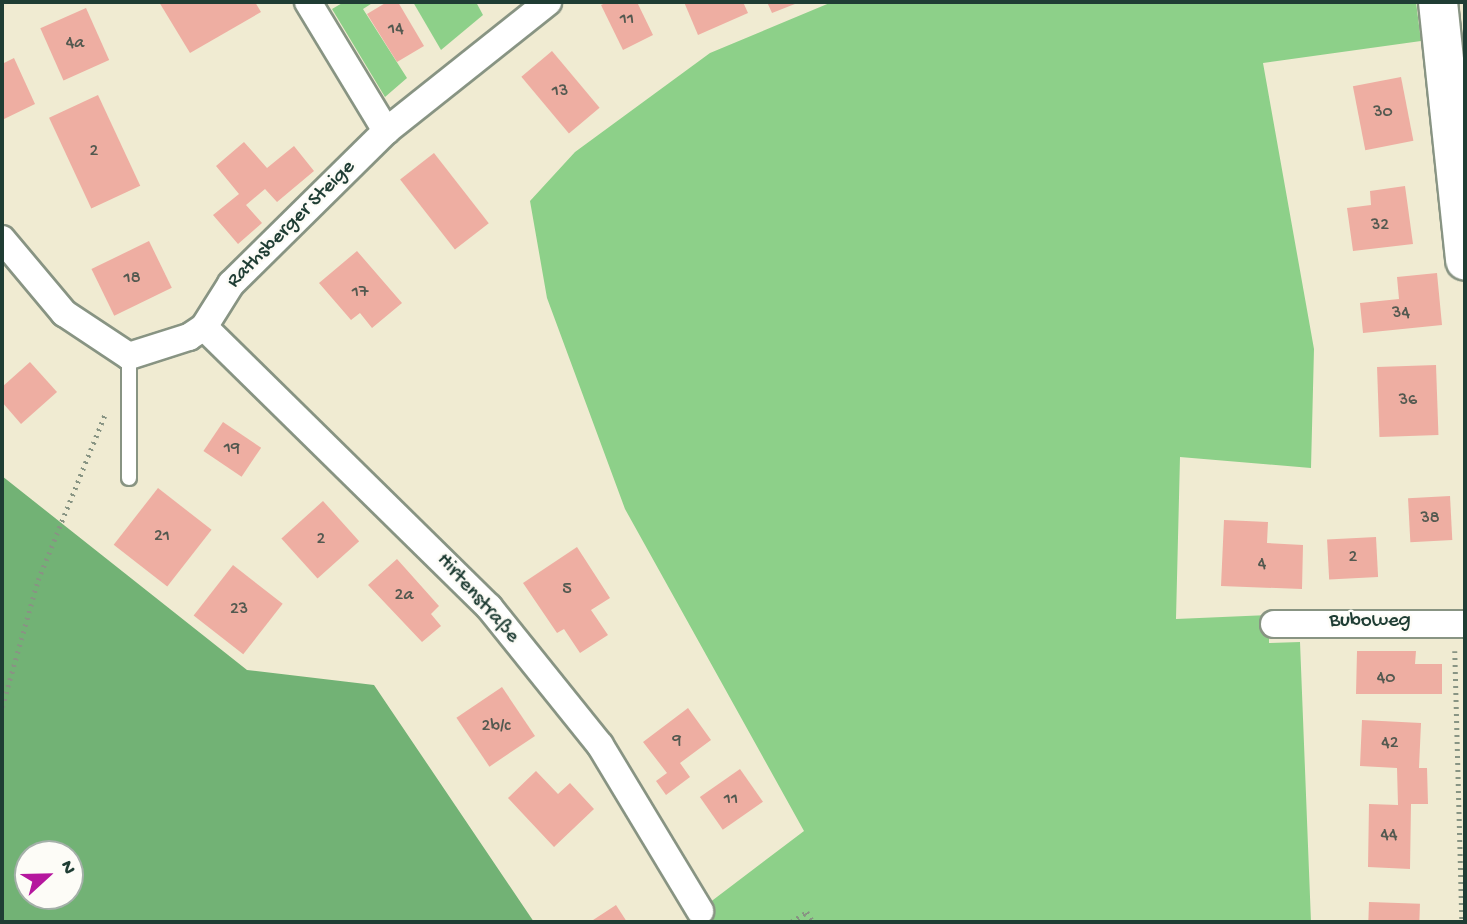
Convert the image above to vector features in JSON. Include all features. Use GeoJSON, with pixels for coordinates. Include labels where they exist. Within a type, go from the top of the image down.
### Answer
{"type":"FeatureCollection","features":[{"type":"Feature","properties":{"kind":"street"},"geometry":{"type":"LineString","coordinates":[[308,2],[386,131]]}},
{"type":"Feature","properties":{"kind":"street","name":"Rathsberger Steige"},"geometry":{"type":"LineString","coordinates":[[204,327],[231,284],[386,131],[548,2]]}},
{"type":"Feature","properties":{"kind":"street"},"geometry":{"type":"LineString","coordinates":[[1438,2],[1465,261]]}},
{"type":"Feature","properties":{"kind":"street"},"geometry":{"type":"LineString","coordinates":[[2,239],[64,313],[129,356],[204,327]]}},
{"type":"Feature","properties":{"kind":"street","name":"Hirtenstraße"},"geometry":{"type":"LineString","coordinates":[[204,327],[489,607],[600,745],[700,911]]}},
{"type":"Feature","properties":{"kind":"street","name":"Buboweg"},"geometry":{"type":"LineString","coordinates":[[1274,624],[1463,624]]}},
{"type":"Feature","properties":{"kind":"lane"},"geometry":{"type":"LineString","coordinates":[[129,356],[129,478]]}},
{"type":"Feature","properties":{"kind":"path"},"geometry":{"type":"LineString","coordinates":[[2,707],[38,580],[109,405]]}},
{"type":"Feature","properties":{"kind":"path"},"geometry":{"type":"LineString","coordinates":[[1462,922],[1455,635],[1463,624]]}},
{"type":"Feature","properties":{"kind":"path"},"geometry":{"type":"LineString","coordinates":[[791,922],[807,912],[813,922]]}},
{"type":"Feature","properties":{"kind":"green space"},"geometry":{"type":"Polygon","coordinates":[[[344,2],[374,2],[363,9],[407,78],[385,97],[332,9],[344,2]]]}},
{"type":"Feature","properties":{"kind":"green space"},"geometry":{"type":"Polygon","coordinates":[[[413,2],[476,2],[483,15],[441,50],[413,2]]]}},
{"type":"Feature","properties":{"kind":"green space"},"geometry":{"type":"Polygon","coordinates":[[[832,2],[1416,2],[1421,41],[1263,63],[1314,349],[1311,468],[1180,457],[1176,619],[1269,615],[1269,643],[1300,642],[1311,922],[684,922],[804,831],[625,509],[547,298],[530,201],[575,152],[710,53],[832,2]]]}},
{"type":"Feature","properties":{"kind":"green space"},"geometry":{"type":"Polygon","coordinates":[[[2,476],[247,670],[374,685],[534,922],[2,922],[2,476]]]}},
{"type":"Feature","properties":{"kind":"building"},"geometry":{"type":"Polygon","coordinates":[[[159,2],[255,2],[261,12],[190,53],[159,2]]]}},
{"type":"Feature","properties":{"kind":"building"},"geometry":{"type":"Polygon","coordinates":[[[387,2],[398,2],[424,46],[397,62],[367,14],[387,2]]]}},
{"type":"Feature","properties":{"kind":"building"},"geometry":{"type":"Polygon","coordinates":[[[608,2],[637,2],[653,35],[623,50],[601,5],[608,2]]]}},
{"type":"Feature","properties":{"kind":"building"},"geometry":{"type":"Polygon","coordinates":[[[684,2],[743,2],[748,13],[698,35],[684,2]]]}},
{"type":"Feature","properties":{"kind":"building"},"geometry":{"type":"Polygon","coordinates":[[[767,2],[800,2],[772,13],[767,2]]]}},
{"type":"Feature","properties":{"kind":"building"},"geometry":{"type":"Polygon","coordinates":[[[86,8],[109,60],[64,80],[40,28],[86,8]]]}},
{"type":"Feature","properties":{"kind":"building"},"geometry":{"type":"Polygon","coordinates":[[[552,51],[600,108],[569,133],[521,77],[552,51]]]}},
{"type":"Feature","properties":{"kind":"building"},"geometry":{"type":"Polygon","coordinates":[[[14,58],[35,104],[2,120],[2,64],[14,58]]]}},
{"type":"Feature","properties":{"kind":"building"},"geometry":{"type":"Polygon","coordinates":[[[1401,77],[1413,141],[1365,150],[1353,86],[1401,77]]]}},
{"type":"Feature","properties":{"kind":"building"},"geometry":{"type":"Polygon","coordinates":[[[98,95],[140,186],[91,208],[49,118],[98,95]]]}},
{"type":"Feature","properties":{"kind":"building"},"geometry":{"type":"Polygon","coordinates":[[[244,142],[267,168],[294,146],[314,171],[277,202],[265,189],[246,205],[262,223],[238,244],[213,215],[239,194],[216,166],[244,142]]]}},
{"type":"Feature","properties":{"kind":"building"},"geometry":{"type":"Polygon","coordinates":[[[434,153],[489,223],[455,250],[400,179],[434,153]]]}},
{"type":"Feature","properties":{"kind":"building"},"geometry":{"type":"Polygon","coordinates":[[[1405,186],[1413,244],[1353,251],[1347,208],[1371,205],[1370,191],[1405,186]]]}},
{"type":"Feature","properties":{"kind":"building"},"geometry":{"type":"Polygon","coordinates":[[[149,241],[172,288],[114,316],[91,269],[149,241]]]}},
{"type":"Feature","properties":{"kind":"building"},"geometry":{"type":"Polygon","coordinates":[[[357,251],[402,303],[372,328],[360,313],[351,320],[319,283],[357,251]]]}},
{"type":"Feature","properties":{"kind":"building"},"geometry":{"type":"Polygon","coordinates":[[[1437,273],[1442,325],[1363,333],[1360,303],[1399,299],[1397,277],[1437,273]]]}},
{"type":"Feature","properties":{"kind":"building"},"geometry":{"type":"Polygon","coordinates":[[[30,362],[57,392],[21,424],[2,402],[2,387],[30,362]]]}},
{"type":"Feature","properties":{"kind":"building"},"geometry":{"type":"Polygon","coordinates":[[[1436,365],[1438,435],[1379,437],[1377,367],[1436,365]]]}},
{"type":"Feature","properties":{"kind":"building"},"geometry":{"type":"Polygon","coordinates":[[[223,422],[261,448],[242,477],[203,451],[223,422]]]}},
{"type":"Feature","properties":{"kind":"building"},"geometry":{"type":"Polygon","coordinates":[[[158,488],[212,530],[167,587],[114,545],[158,488]]]}},
{"type":"Feature","properties":{"kind":"building"},"geometry":{"type":"Polygon","coordinates":[[[1450,496],[1452,540],[1410,542],[1408,498],[1450,496]]]}},
{"type":"Feature","properties":{"kind":"building"},"geometry":{"type":"Polygon","coordinates":[[[323,501],[359,541],[318,579],[281,538],[323,501]]]}},
{"type":"Feature","properties":{"kind":"building"},"geometry":{"type":"Polygon","coordinates":[[[1224,520],[1268,522],[1267,543],[1303,545],[1302,589],[1221,586],[1224,520]]]}},
{"type":"Feature","properties":{"kind":"building"},"geometry":{"type":"Polygon","coordinates":[[[1376,537],[1378,577],[1329,580],[1327,540],[1376,537]]]}},
{"type":"Feature","properties":{"kind":"building"},"geometry":{"type":"Polygon","coordinates":[[[577,547],[610,598],[591,610],[608,635],[580,653],[564,629],[557,633],[523,583],[577,547]]]}},
{"type":"Feature","properties":{"kind":"building"},"geometry":{"type":"Polygon","coordinates":[[[397,559],[439,606],[431,614],[441,626],[422,642],[368,585],[397,559]]]}},
{"type":"Feature","properties":{"kind":"building"},"geometry":{"type":"Polygon","coordinates":[[[233,565],[283,604],[243,654],[194,615],[233,565]]]}},
{"type":"Feature","properties":{"kind":"building"},"geometry":{"type":"Polygon","coordinates":[[[1357,651],[1416,651],[1415,664],[1442,664],[1442,694],[1356,694],[1357,651]]]}},
{"type":"Feature","properties":{"kind":"building"},"geometry":{"type":"Polygon","coordinates":[[[502,687],[535,736],[489,767],[456,718],[502,687]]]}},
{"type":"Feature","properties":{"kind":"building"},"geometry":{"type":"Polygon","coordinates":[[[688,708],[711,740],[680,763],[690,777],[666,795],[656,781],[667,773],[643,742],[688,708]]]}},
{"type":"Feature","properties":{"kind":"building"},"geometry":{"type":"Polygon","coordinates":[[[1362,720],[1421,723],[1419,768],[1427,768],[1428,804],[1411,804],[1410,869],[1368,867],[1369,804],[1398,805],[1397,768],[1360,766],[1362,720]]]}},
{"type":"Feature","properties":{"kind":"building"},"geometry":{"type":"Polygon","coordinates":[[[740,769],[763,802],[723,830],[700,797],[740,769]]]}},
{"type":"Feature","properties":{"kind":"building"},"geometry":{"type":"Polygon","coordinates":[[[536,771],[558,794],[570,783],[594,809],[554,847],[508,798],[536,771]]]}},
{"type":"Feature","properties":{"kind":"building"},"geometry":{"type":"Polygon","coordinates":[[[1369,902],[1420,904],[1419,922],[1368,922],[1369,902]]]}},
{"type":"Feature","properties":{"kind":"building"},"geometry":{"type":"Polygon","coordinates":[[[616,905],[627,922],[590,922],[616,905]]]}}]}
